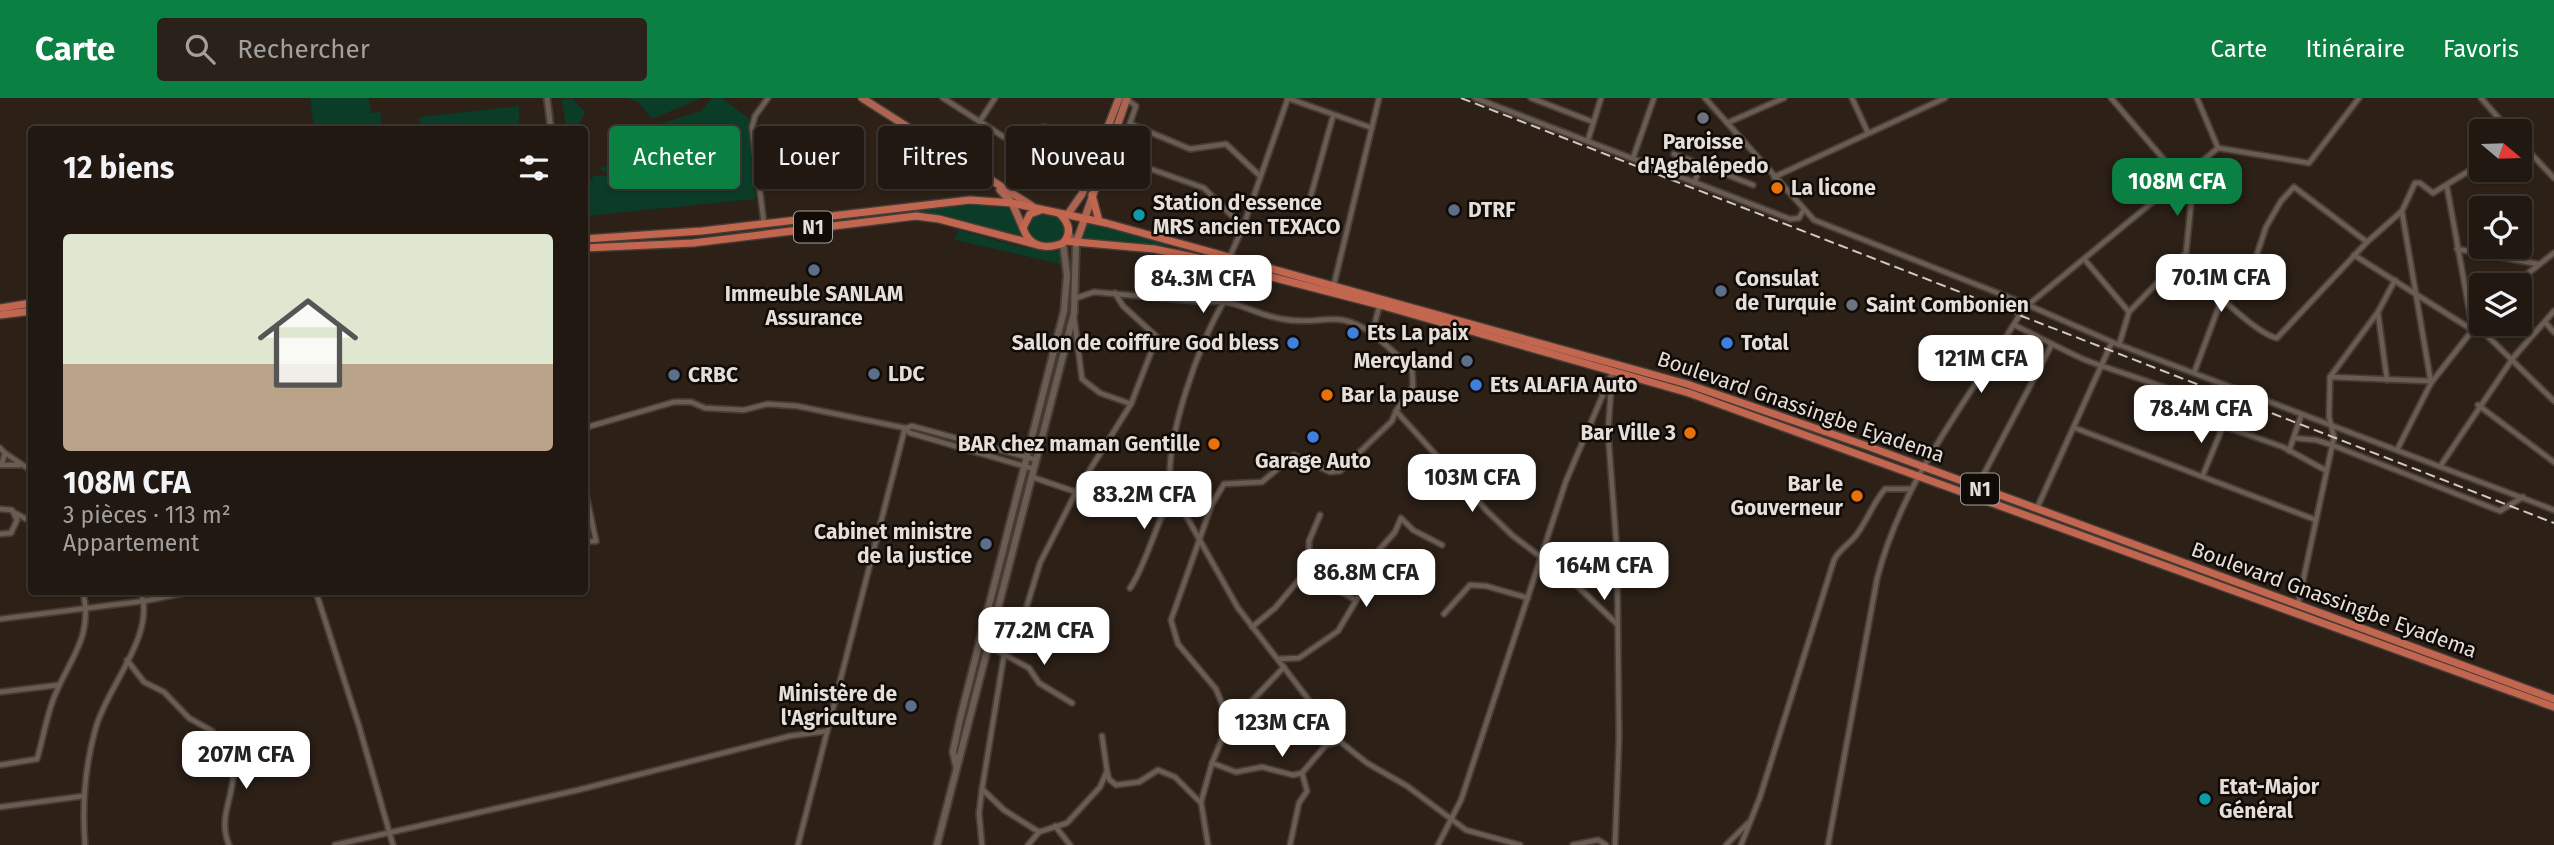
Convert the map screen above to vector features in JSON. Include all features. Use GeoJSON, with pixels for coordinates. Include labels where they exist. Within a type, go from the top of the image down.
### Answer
{"type":"FeatureCollection","features":[{"type":"Feature","properties":{"kind":"highway"},"geometry":{"type":"LineString","coordinates":[[1092,195],[1099,221]]}},
{"type":"Feature","properties":{"kind":"highway","name":"N1"},"geometry":{"type":"LineString","coordinates":[[588,237],[764,224],[954,201],[1012,203],[1064,214]]}},
{"type":"Feature","properties":{"kind":"highway"},"geometry":{"type":"LineString","coordinates":[[1038,245],[1027,238],[1023,228],[1030,214],[1045,210]]}},
{"type":"Feature","properties":{"kind":"highway","name":"Boulevard Gnassingbe Eyadema"},"geometry":{"type":"LineString","coordinates":[[1064,214],[1229,255],[1334,284],[1381,301]]}},
{"type":"Feature","properties":{"kind":"highway"},"geometry":{"type":"LineString","coordinates":[[1064,214],[1065,239]]}},
{"type":"Feature","properties":{"kind":"highway","name":"N1"},"geometry":{"type":"LineString","coordinates":[[588,248],[693,243],[916,216],[939,219],[1050,247],[1065,239]]}},
{"type":"Feature","properties":{"kind":"highway","name":"Boulevard Gnassingbe Eyadema"},"geometry":{"type":"LineString","coordinates":[[1065,239],[1076,243],[1154,249],[1381,301],[1756,407],[2554,707]]}},
{"type":"Feature","properties":{"kind":"highway"},"geometry":{"type":"LineString","coordinates":[[0,308],[28,304]]}},
{"type":"Feature","properties":{"kind":"highway"},"geometry":{"type":"LineString","coordinates":[[0,315],[28,312]]}},
{"type":"Feature","properties":{"kind":"highway","name":"Boulevard Gnassingbe Eyadema"},"geometry":{"type":"LineString","coordinates":[[1921,471],[2036,509],[2554,699]]}},
{"type":"Feature","properties":{"kind":"main road"},"geometry":{"type":"LineString","coordinates":[[862,98],[905,126]]}},
{"type":"Feature","properties":{"kind":"main road"},"geometry":{"type":"LineString","coordinates":[[1110,126],[1119,98]]}},
{"type":"Feature","properties":{"kind":"main road"},"geometry":{"type":"LineString","coordinates":[[1113,126],[1126,98]]}},
{"type":"Feature","properties":{"kind":"main road"},"geometry":{"type":"LineString","coordinates":[[992,182],[1012,203],[1023,228]]}},
{"type":"Feature","properties":{"kind":"main road"},"geometry":{"type":"LineString","coordinates":[[992,182],[1033,206]]}},
{"type":"Feature","properties":{"kind":"main road"},"geometry":{"type":"LineString","coordinates":[[1064,214],[1084,189]]}},
{"type":"Feature","properties":{"kind":"main road"},"geometry":{"type":"LineString","coordinates":[[937,845],[1073,313],[1076,298],[1076,243],[1093,189]]}},
{"type":"Feature","properties":{"kind":"main road"},"geometry":{"type":"LineString","coordinates":[[957,767],[953,752],[955,741],[1064,311],[1067,273],[1065,239]]}},
{"type":"Feature","properties":{"kind":"main road"},"geometry":{"type":"LineString","coordinates":[[1067,273],[1076,273]]}},
{"type":"Feature","properties":{"kind":"street"},"geometry":{"type":"LineString","coordinates":[[547,98],[550,126]]}},
{"type":"Feature","properties":{"kind":"street"},"geometry":{"type":"LineString","coordinates":[[764,224],[752,127],[768,98]]}},
{"type":"Feature","properties":{"kind":"street"},"geometry":{"type":"LineString","coordinates":[[943,98],[1006,138]]}},
{"type":"Feature","properties":{"kind":"street"},"geometry":{"type":"LineString","coordinates":[[980,121],[995,98]]}},
{"type":"Feature","properties":{"kind":"street"},"geometry":{"type":"LineString","coordinates":[[1126,98],[1136,106]]}},
{"type":"Feature","properties":{"kind":"street"},"geometry":{"type":"LineString","coordinates":[[1141,98],[1130,122],[1126,143],[1131,162],[1205,188],[1243,227]]}},
{"type":"Feature","properties":{"kind":"street"},"geometry":{"type":"LineString","coordinates":[[1226,265],[1243,227],[1287,98],[1372,128]]}},
{"type":"Feature","properties":{"kind":"street"},"geometry":{"type":"LineString","coordinates":[[1334,284],[1379,98]]}},
{"type":"Feature","properties":{"kind":"street"},"geometry":{"type":"LineString","coordinates":[[1475,98],[1790,219],[1799,218],[1803,211]]}},
{"type":"Feature","properties":{"kind":"street"},"geometry":{"type":"LineString","coordinates":[[1531,98],[1593,122]]}},
{"type":"Feature","properties":{"kind":"street"},"geometry":{"type":"LineString","coordinates":[[1588,140],[1601,98]]}},
{"type":"Feature","properties":{"kind":"street"},"geometry":{"type":"LineString","coordinates":[[1633,158],[1654,98]]}},
{"type":"Feature","properties":{"kind":"street"},"geometry":{"type":"LineString","coordinates":[[1705,98],[1803,211],[1814,220],[2028,304],[2119,345],[2554,510]]}},
{"type":"Feature","properties":{"kind":"street"},"geometry":{"type":"LineString","coordinates":[[1727,124],[1782,98]]}},
{"type":"Feature","properties":{"kind":"street"},"geometry":{"type":"LineString","coordinates":[[1852,98],[1868,133]]}},
{"type":"Feature","properties":{"kind":"street"},"geometry":{"type":"LineString","coordinates":[[1774,177],[1945,98]]}},
{"type":"Feature","properties":{"kind":"street"},"geometry":{"type":"LineString","coordinates":[[2111,98],[2179,177],[2189,193],[2191,204],[2187,245],[2182,260],[2129,312],[2119,345]]}},
{"type":"Feature","properties":{"kind":"street"},"geometry":{"type":"LineString","coordinates":[[2197,98],[2218,148]]}},
{"type":"Feature","properties":{"kind":"street"},"geometry":{"type":"LineString","coordinates":[[1828,845],[1878,579],[1909,489],[1969,390],[2028,304],[2085,260],[2179,177],[2218,148],[2309,163],[2360,98]]}},
{"type":"Feature","properties":{"kind":"street"},"geometry":{"type":"LineString","coordinates":[[2481,98],[2499,119]]}},
{"type":"Feature","properties":{"kind":"street"},"geometry":{"type":"LineString","coordinates":[[1308,206],[1333,116]]}},
{"type":"Feature","properties":{"kind":"street"},"geometry":{"type":"LineString","coordinates":[[1130,122],[1189,149],[1226,144],[1259,175]]}},
{"type":"Feature","properties":{"kind":"street"},"geometry":{"type":"LineString","coordinates":[[1674,154],[1753,184]]}},
{"type":"Feature","properties":{"kind":"street"},"geometry":{"type":"LineString","coordinates":[[2532,155],[2554,178]]}},
{"type":"Feature","properties":{"kind":"street"},"geometry":{"type":"LineString","coordinates":[[1694,183],[1701,165]]}},
{"type":"Feature","properties":{"kind":"street"},"geometry":{"type":"LineString","coordinates":[[2182,260],[2222,298],[2265,333],[2277,338],[2354,255],[2402,211],[2415,183],[2420,183],[2431,193],[2447,187],[2469,172]]}},
{"type":"Feature","properties":{"kind":"street"},"geometry":{"type":"LineString","coordinates":[[2194,373],[2222,298],[2252,269],[2266,227],[2281,201],[2295,186],[2367,242]]}},
{"type":"Feature","properties":{"kind":"street"},"geometry":{"type":"LineString","coordinates":[[2447,187],[2469,316]]}},
{"type":"Feature","properties":{"kind":"street"},"geometry":{"type":"LineString","coordinates":[[2402,211],[2430,382]]}},
{"type":"Feature","properties":{"kind":"street"},"geometry":{"type":"LineString","coordinates":[[2458,249],[2538,264]]}},
{"type":"Feature","properties":{"kind":"street"},"geometry":{"type":"LineString","coordinates":[[2527,273],[2554,253]]}},
{"type":"Feature","properties":{"kind":"street"},"geometry":{"type":"LineString","coordinates":[[2354,255],[2469,325]]}},
{"type":"Feature","properties":{"kind":"street"},"geometry":{"type":"LineString","coordinates":[[2085,260],[2129,312]]}},
{"type":"Feature","properties":{"kind":"street"},"geometry":{"type":"LineString","coordinates":[[1250,271],[1225,299],[1190,379],[1168,468],[1171,489],[1229,595],[1340,741],[1359,758],[1407,786],[1451,819],[1483,837],[1520,845]]}},
{"type":"Feature","properties":{"kind":"street"},"geometry":{"type":"LineString","coordinates":[[2298,605],[2332,445],[2333,427],[2329,417],[2330,377],[2378,312],[2395,280]]}},
{"type":"Feature","properties":{"kind":"street"},"geometry":{"type":"LineString","coordinates":[[1076,298],[1094,292],[1208,302],[1225,299],[1278,319],[1301,322],[1340,317],[1354,321],[1372,333],[1412,368],[1413,386],[1392,421],[1340,471],[1330,472],[1294,455],[1262,482],[1224,484],[1212,503],[1171,620],[1178,644],[1216,689],[1223,702],[1227,727]]}},
{"type":"Feature","properties":{"kind":"street"},"geometry":{"type":"LineString","coordinates":[[982,845],[979,813],[982,789],[1004,655],[1013,625],[1026,609],[1040,563],[1076,492],[1131,404],[1157,337],[1123,306],[1115,293]]}},
{"type":"Feature","properties":{"kind":"street"},"geometry":{"type":"LineString","coordinates":[[1372,333],[1381,301]]}},
{"type":"Feature","properties":{"kind":"street"},"geometry":{"type":"LineString","coordinates":[[2441,465],[2512,358],[2554,311]]}},
{"type":"Feature","properties":{"kind":"street"},"geometry":{"type":"LineString","coordinates":[[2378,312],[2387,380]]}},
{"type":"Feature","properties":{"kind":"street"},"geometry":{"type":"LineString","coordinates":[[1073,313],[1082,379],[1100,393],[1131,404]]}},
{"type":"Feature","properties":{"kind":"street"},"geometry":{"type":"LineString","coordinates":[[2545,322],[2554,332]]}},
{"type":"Feature","properties":{"kind":"street"},"geometry":{"type":"LineString","coordinates":[[2014,325],[2103,367],[2195,399],[2221,414],[2223,426],[2203,475]]}},
{"type":"Feature","properties":{"kind":"street"},"geometry":{"type":"LineString","coordinates":[[2397,450],[2430,382],[2469,331]]}},
{"type":"Feature","properties":{"kind":"street"},"geometry":{"type":"LineString","coordinates":[[2484,336],[2512,358],[2554,401]]}},
{"type":"Feature","properties":{"kind":"street"},"geometry":{"type":"LineString","coordinates":[[2036,509],[2103,367],[2112,342]]}},
{"type":"Feature","properties":{"kind":"street"},"geometry":{"type":"LineString","coordinates":[[1976,488],[2052,344]]}},
{"type":"Feature","properties":{"kind":"street"},"geometry":{"type":"LineString","coordinates":[[1438,845],[1461,800],[1566,481],[1614,367]]}},
{"type":"Feature","properties":{"kind":"street"},"geometry":{"type":"LineString","coordinates":[[1614,367],[1608,444],[1617,545],[1619,738],[1615,845]]}},
{"type":"Feature","properties":{"kind":"street"},"geometry":{"type":"LineString","coordinates":[[2330,377],[2430,382]]}},
{"type":"Feature","properties":{"kind":"street"},"geometry":{"type":"LineString","coordinates":[[588,427],[674,401],[691,402],[705,408],[744,410],[767,404],[797,406],[905,428],[921,428],[1037,460]]}},
{"type":"Feature","properties":{"kind":"street"},"geometry":{"type":"LineString","coordinates":[[2479,405],[2554,462]]}},
{"type":"Feature","properties":{"kind":"street"},"geometry":{"type":"LineString","coordinates":[[1396,411],[1486,511],[1513,536],[1542,555],[1618,624]]}},
{"type":"Feature","properties":{"kind":"street"},"geometry":{"type":"LineString","coordinates":[[2289,451],[2301,416]]}},
{"type":"Feature","properties":{"kind":"street"},"geometry":{"type":"LineString","coordinates":[[2223,426],[2289,451],[2325,470]]}},
{"type":"Feature","properties":{"kind":"street"},"geometry":{"type":"LineString","coordinates":[[905,428],[910,433],[1034,469]]}},
{"type":"Feature","properties":{"kind":"street"},"geometry":{"type":"LineString","coordinates":[[798,845],[905,428]]}},
{"type":"Feature","properties":{"kind":"street"},"geometry":{"type":"LineString","coordinates":[[2075,428],[2316,520]]}},
{"type":"Feature","properties":{"kind":"street"},"geometry":{"type":"LineString","coordinates":[[2294,438],[2332,445],[2500,511],[2523,497]]}},
{"type":"Feature","properties":{"kind":"street"},"geometry":{"type":"LineString","coordinates":[[0,448],[28,469]]}},
{"type":"Feature","properties":{"kind":"street"},"geometry":{"type":"LineString","coordinates":[[5,453],[1,464],[21,465]]}},
{"type":"Feature","properties":{"kind":"street"},"geometry":{"type":"LineString","coordinates":[[1032,477],[1076,492]]}},
{"type":"Feature","properties":{"kind":"street"},"geometry":{"type":"LineString","coordinates":[[1741,845],[1834,560],[1842,547],[1855,538],[1885,489],[1909,489]]}},
{"type":"Feature","properties":{"kind":"street"},"geometry":{"type":"LineString","coordinates":[[1130,588],[1157,534],[1167,500],[1174,495]]}},
{"type":"Feature","properties":{"kind":"street"},"geometry":{"type":"LineString","coordinates":[[588,504],[596,541],[588,542]]}},
{"type":"Feature","properties":{"kind":"street"},"geometry":{"type":"LineString","coordinates":[[0,509],[28,520]]}},
{"type":"Feature","properties":{"kind":"street"},"geometry":{"type":"LineString","coordinates":[[1,535],[16,527],[14,513]]}},
{"type":"Feature","properties":{"kind":"street"},"geometry":{"type":"LineString","coordinates":[[1252,627],[1275,608],[1309,568],[1309,541],[1320,516]]}},
{"type":"Feature","properties":{"kind":"street"},"geometry":{"type":"LineString","coordinates":[[1277,659],[1299,658],[1338,631],[1379,558],[1379,550],[1395,532],[1401,518],[1413,530],[1442,545]]}},
{"type":"Feature","properties":{"kind":"street"},"geometry":{"type":"LineString","coordinates":[[1309,568],[1329,579],[1330,586],[1356,600]]}},
{"type":"Feature","properties":{"kind":"street"},"geometry":{"type":"LineString","coordinates":[[1444,614],[1470,585],[1486,586],[1528,598]]}},
{"type":"Feature","properties":{"kind":"street"},"geometry":{"type":"LineString","coordinates":[[0,765],[37,759],[59,685],[82,639],[87,609],[84,595]]}},
{"type":"Feature","properties":{"kind":"street"},"geometry":{"type":"LineString","coordinates":[[85,845],[84,796],[96,727],[104,703],[143,625],[142,595]]}},
{"type":"Feature","properties":{"kind":"street"},"geometry":{"type":"LineString","coordinates":[[0,619],[175,595]]}},
{"type":"Feature","properties":{"kind":"street"},"geometry":{"type":"LineString","coordinates":[[317,595],[393,845]]}},
{"type":"Feature","properties":{"kind":"street"},"geometry":{"type":"LineString","coordinates":[[989,646],[1029,668],[1039,683],[1072,703]]}},
{"type":"Feature","properties":{"kind":"street"},"geometry":{"type":"LineString","coordinates":[[127,660],[144,682],[164,692],[189,718],[212,732]]}},
{"type":"Feature","properties":{"kind":"street"},"geometry":{"type":"LineString","coordinates":[[1208,845],[1201,802],[1212,763],[1227,727],[1283,667]]}},
{"type":"Feature","properties":{"kind":"street"},"geometry":{"type":"LineString","coordinates":[[0,692],[59,685]]}},
{"type":"Feature","properties":{"kind":"street"},"geometry":{"type":"LineString","coordinates":[[335,845],[578,790],[790,736],[827,731]]}},
{"type":"Feature","properties":{"kind":"street"},"geometry":{"type":"LineString","coordinates":[[1102,736],[1109,779],[1116,785],[1139,782],[1158,770],[1175,777],[1201,802]]}},
{"type":"Feature","properties":{"kind":"street"},"geometry":{"type":"LineString","coordinates":[[1212,763],[1236,772],[1262,767],[1293,775],[1302,773],[1326,745],[1340,741]]}},
{"type":"Feature","properties":{"kind":"street"},"geometry":{"type":"LineString","coordinates":[[228,746],[234,762],[232,798],[224,814],[229,845]]}},
{"type":"Feature","properties":{"kind":"street"},"geometry":{"type":"LineString","coordinates":[[1028,845],[1039,832],[1067,823],[1092,800],[1107,771]]}},
{"type":"Feature","properties":{"kind":"street"},"geometry":{"type":"LineString","coordinates":[[1290,845],[1296,815],[1307,791],[1302,773]]}},
{"type":"Feature","properties":{"kind":"street"},"geometry":{"type":"LineString","coordinates":[[982,789],[1004,810],[1039,832]]}},
{"type":"Feature","properties":{"kind":"street"},"geometry":{"type":"LineString","coordinates":[[0,807],[84,796]]}},
{"type":"Feature","properties":{"kind":"street"},"geometry":{"type":"LineString","coordinates":[[1726,845],[1751,820]]}},
{"type":"Feature","properties":{"kind":"street"},"geometry":{"type":"LineString","coordinates":[[1055,826],[1070,845]]}},
{"type":"Feature","properties":{"kind":"street"},"geometry":{"type":"LineString","coordinates":[[1573,845],[1598,840],[1606,845]]}},
{"type":"Feature","properties":{"kind":"green space"},"geometry":{"type":"Polygon","coordinates":[[[310,98],[369,98],[371,113],[380,112],[382,126],[314,126],[310,98]]]}},
{"type":"Feature","properties":{"kind":"green space"},"geometry":{"type":"Polygon","coordinates":[[[627,98],[702,98],[652,119],[639,103],[627,98]]]}},
{"type":"Feature","properties":{"kind":"green space"},"geometry":{"type":"Polygon","coordinates":[[[712,98],[722,98],[749,119],[755,199],[588,216],[588,183],[594,176],[609,177],[609,189],[740,189],[740,126],[663,126],[662,123],[701,111],[712,98]]]}},
{"type":"Feature","properties":{"kind":"green space"},"geometry":{"type":"Polygon","coordinates":[[[573,99],[585,112],[578,126],[566,126],[562,100],[573,99]]]}},
{"type":"Feature","properties":{"kind":"green space"},"geometry":{"type":"Polygon","coordinates":[[[519,106],[519,126],[420,126],[419,117],[519,106]]]}},
{"type":"Feature","properties":{"kind":"green space"},"geometry":{"type":"Polygon","coordinates":[[[609,164],[609,172],[599,169],[609,164]]]}},
{"type":"Feature","properties":{"kind":"green space"},"geometry":{"type":"Polygon","coordinates":[[[980,205],[1011,209],[1024,238],[943,216],[906,210],[980,205]]]}},
{"type":"Feature","properties":{"kind":"green space"},"geometry":{"type":"Polygon","coordinates":[[[1046,212],[1058,217],[1063,229],[1058,241],[1046,246],[1034,241],[1029,229],[1034,217],[1046,212]]]}},
{"type":"Feature","properties":{"kind":"green space"},"geometry":{"type":"Polygon","coordinates":[[[1088,222],[1168,243],[1168,246],[1079,242],[1088,222]]]}},
{"type":"Feature","properties":{"kind":"green space"},"geometry":{"type":"Polygon","coordinates":[[[958,230],[1021,247],[1060,251],[1061,264],[955,240],[958,230]]]}},
{"type":"Feature","properties":{"kind":"railway"},"geometry":{"type":"LineString","coordinates":[[1461,98],[2554,523]]}},
{"type":"Feature","properties":{"kind":"place","name":"Paroisse d'Agbalépedo"},"geometry":{"type":"Point","coordinates":[1703,118]}},
{"type":"Feature","properties":{"kind":"place","name":"La licone"},"geometry":{"type":"Point","coordinates":[1777,188]}},
{"type":"Feature","properties":{"kind":"place","name":"DTRF"},"geometry":{"type":"Point","coordinates":[1454,210]}},
{"type":"Feature","properties":{"kind":"place","name":"Station d'essence MRS ancien TEXACO"},"geometry":{"type":"Point","coordinates":[1139,215]}},
{"type":"Feature","properties":{"kind":"place","name":"Immeuble SANLAM Assurance"},"geometry":{"type":"Point","coordinates":[814,270]}},
{"type":"Feature","properties":{"kind":"place","name":"Consulat de Turquie"},"geometry":{"type":"Point","coordinates":[1721,291]}},
{"type":"Feature","properties":{"kind":"place","name":"Saint Combonien"},"geometry":{"type":"Point","coordinates":[1852,305]}},
{"type":"Feature","properties":{"kind":"place","name":"Ets La paix"},"geometry":{"type":"Point","coordinates":[1353,333]}},
{"type":"Feature","properties":{"kind":"place","name":"Sallon de coiffure God bless"},"geometry":{"type":"Point","coordinates":[1293,343]}},
{"type":"Feature","properties":{"kind":"place","name":"Total"},"geometry":{"type":"Point","coordinates":[1727,343]}},
{"type":"Feature","properties":{"kind":"place","name":"Mercyland"},"geometry":{"type":"Point","coordinates":[1467,361]}},
{"type":"Feature","properties":{"kind":"place","name":"LDC"},"geometry":{"type":"Point","coordinates":[874,374]}},
{"type":"Feature","properties":{"kind":"place","name":"CRBC"},"geometry":{"type":"Point","coordinates":[674,375]}},
{"type":"Feature","properties":{"kind":"place","name":"Ets ALAFIA Auto"},"geometry":{"type":"Point","coordinates":[1476,385]}},
{"type":"Feature","properties":{"kind":"place","name":"Bar la pause"},"geometry":{"type":"Point","coordinates":[1327,395]}},
{"type":"Feature","properties":{"kind":"place","name":"Bar Ville 3"},"geometry":{"type":"Point","coordinates":[1690,433]}},
{"type":"Feature","properties":{"kind":"place","name":"Garage Auto"},"geometry":{"type":"Point","coordinates":[1313,437]}},
{"type":"Feature","properties":{"kind":"place","name":"BAR chez maman Gentille"},"geometry":{"type":"Point","coordinates":[1214,444]}},
{"type":"Feature","properties":{"kind":"place","name":"Bar le Gouverneur"},"geometry":{"type":"Point","coordinates":[1857,496]}},
{"type":"Feature","properties":{"kind":"place","name":"Cabinet ministre de la justice"},"geometry":{"type":"Point","coordinates":[986,544]}},
{"type":"Feature","properties":{"kind":"place","name":"Ministère de l'Agriculture"},"geometry":{"type":"Point","coordinates":[911,706]}},
{"type":"Feature","properties":{"kind":"place","name":"Etat-Major Général"},"geometry":{"type":"Point","coordinates":[2205,799]}}]}
